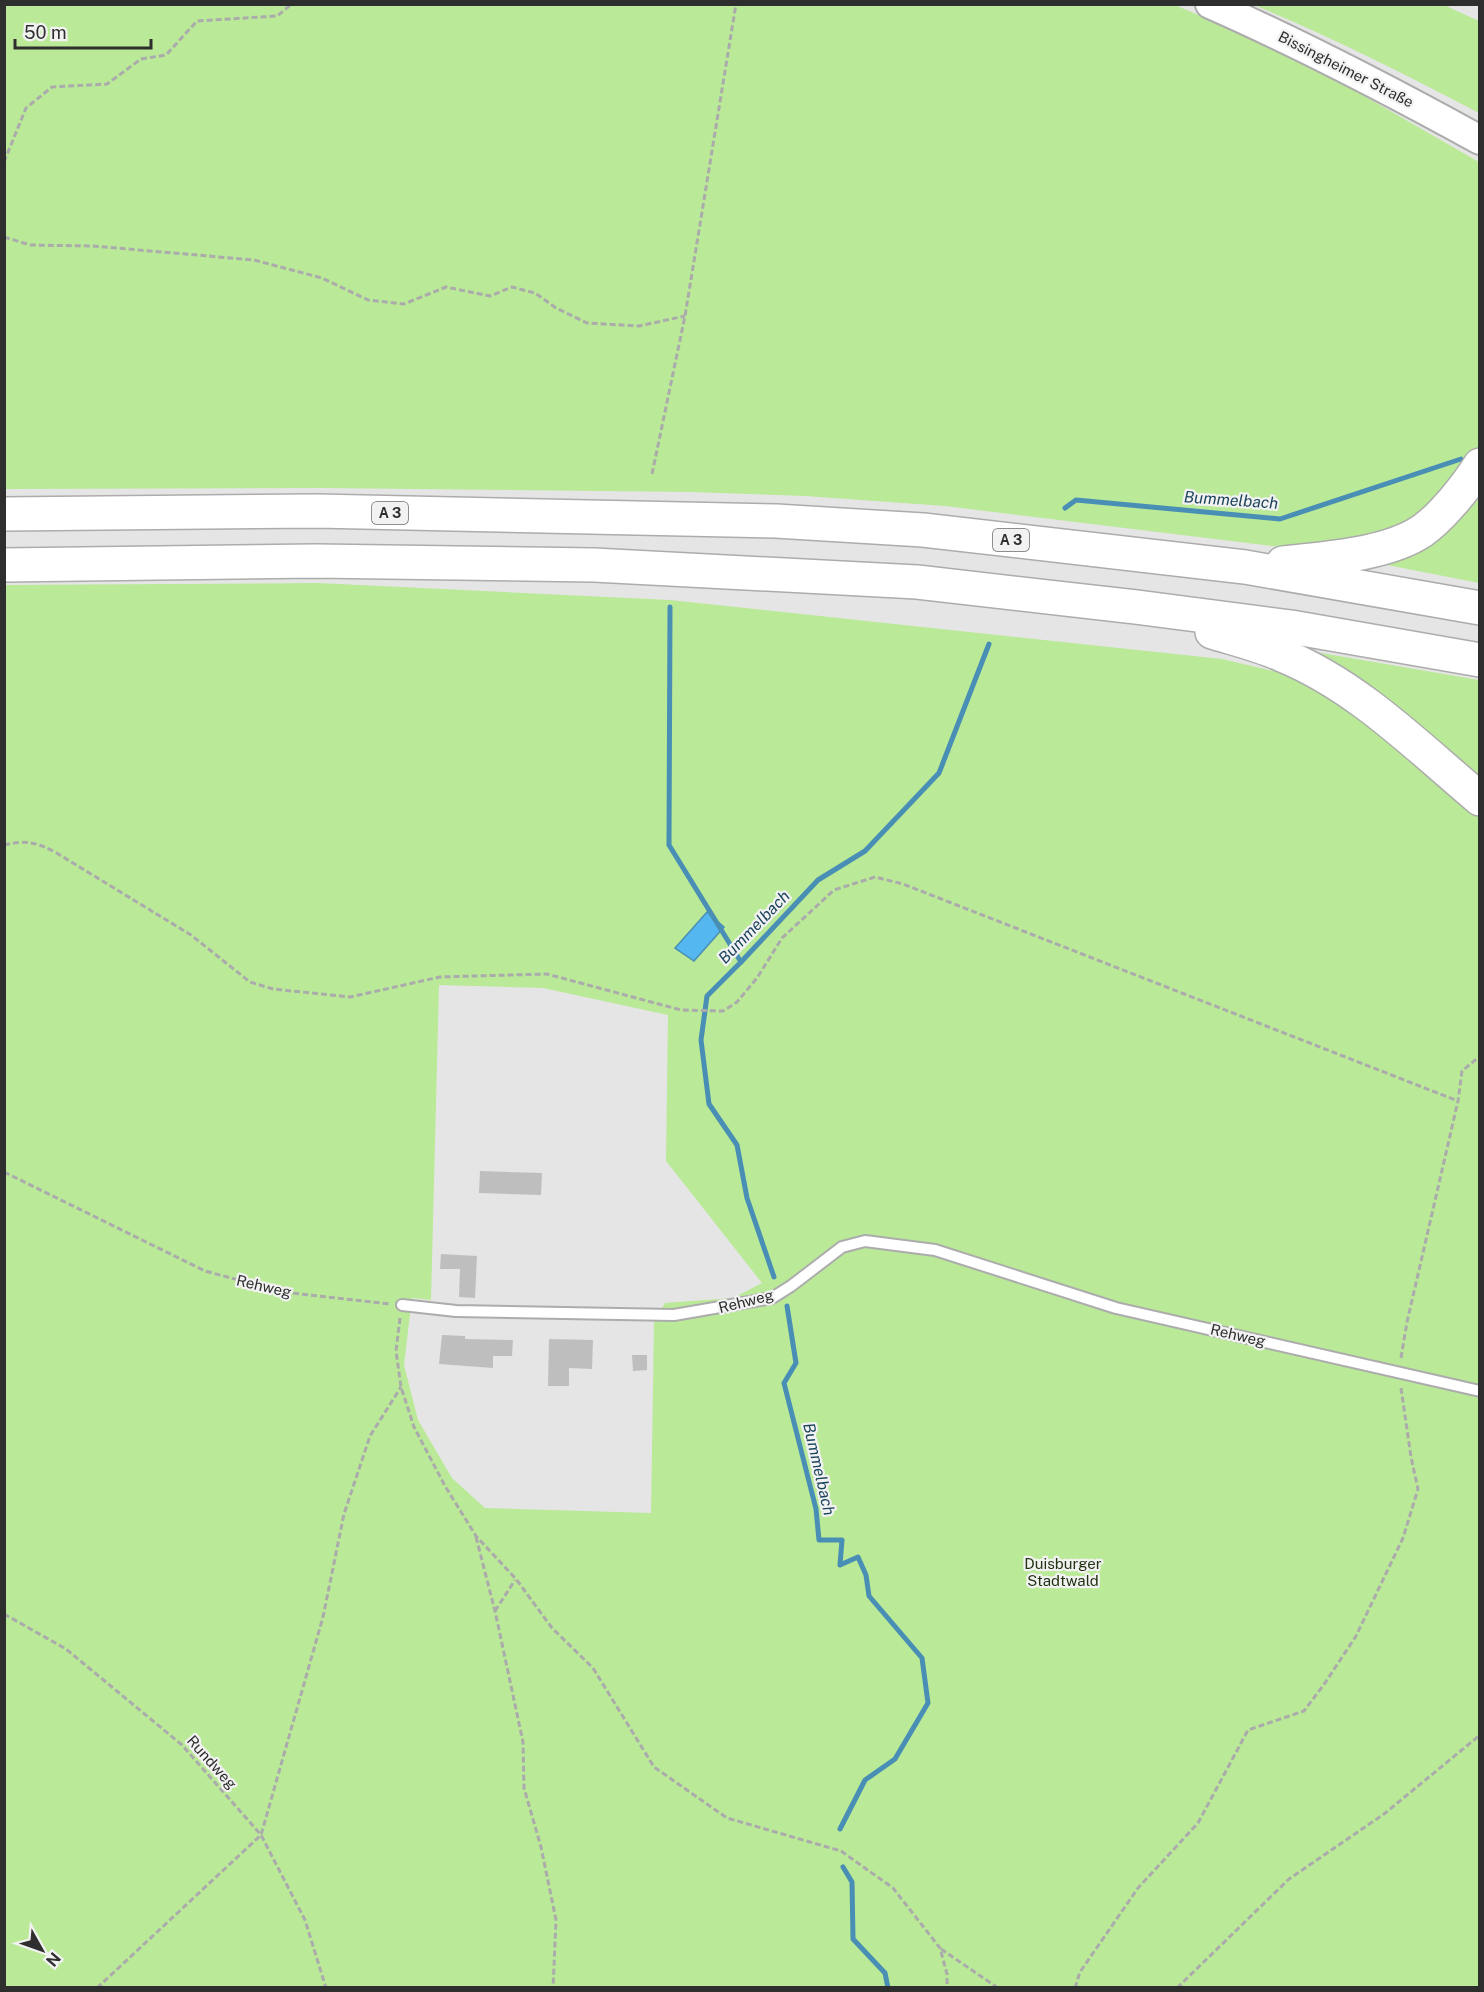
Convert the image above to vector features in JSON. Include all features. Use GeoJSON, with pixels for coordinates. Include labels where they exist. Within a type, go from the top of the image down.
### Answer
{"type":"FeatureCollection","features":[{"type":"Feature","properties":{"kind":"highway"},"geometry":{"type":"LineString","coordinates":[[1245,567],[1355,554],[1390,545],[1422,531],[1451,504],[1479,465]]}},
{"type":"Feature","properties":{"kind":"highway","name":"A 3"},"geometry":{"type":"LineString","coordinates":[[4,514],[317,512],[776,521],[922,530],[1245,567],[1479,608]]}},
{"type":"Feature","properties":{"kind":"highway"},"geometry":{"type":"LineString","coordinates":[[4,565],[316,561],[594,565],[917,582],[1291,627],[1434,650],[1479,660]]}},
{"type":"Feature","properties":{"kind":"highway"},"geometry":{"type":"LineString","coordinates":[[1136,607],[1282,655],[1317,673],[1359,698],[1479,799]]}},
{"type":"Feature","properties":{"kind":"main road","name":"Bissingheimer Straße"},"geometry":{"type":"LineString","coordinates":[[1210,4],[1275,33],[1384,87],[1479,140]]}},
{"type":"Feature","properties":{"kind":"lane","name":"Rehweg"},"geometry":{"type":"LineString","coordinates":[[402,1305],[456,1311],[674,1315],[771,1298],[791,1286],[842,1247],[865,1241],[934,1250],[1116,1308],[1479,1391]]}},
{"type":"Feature","properties":{"kind":"path"},"geometry":{"type":"LineString","coordinates":[[4,162],[26,108],[52,87],[107,84],[141,59],[166,56],[197,21],[277,16],[292,4]]}},
{"type":"Feature","properties":{"kind":"path"},"geometry":{"type":"LineString","coordinates":[[652,474],[685,316],[736,4]]}},
{"type":"Feature","properties":{"kind":"path"},"geometry":{"type":"LineString","coordinates":[[4,237],[30,245],[93,246],[254,260],[322,278],[368,300],[404,304],[446,287],[490,296],[513,287],[534,293],[556,308],[587,323],[639,326],[685,316]]}},
{"type":"Feature","properties":{"kind":"path"},"geometry":{"type":"LineString","coordinates":[[4,845],[20,841],[38,843],[55,852],[191,935],[250,982],[273,989],[350,997],[440,977],[547,974],[681,1010],[723,1011],[737,1002],[757,978],[782,938],[834,890],[875,878],[914,889],[1458,1101]]}},
{"type":"Feature","properties":{"kind":"path"},"geometry":{"type":"LineString","coordinates":[[1075,1988],[1080,1972],[1138,1888],[1198,1823],[1248,1730],[1304,1711],[1325,1683],[1356,1636],[1403,1538],[1418,1489],[1399,1372],[1407,1322],[1458,1101],[1462,1071],[1479,1056]]}},
{"type":"Feature","properties":{"kind":"path","name":"Rehweg"},"geometry":{"type":"LineString","coordinates":[[4,1172],[205,1271],[283,1292],[402,1305]]}},
{"type":"Feature","properties":{"kind":"path"},"geometry":{"type":"LineString","coordinates":[[402,1305],[396,1351],[401,1387],[414,1427],[445,1486],[476,1536],[516,1579],[552,1628],[593,1668],[654,1767],[726,1818],[841,1851],[893,1888],[940,1948],[998,1988]]}},
{"type":"Feature","properties":{"kind":"path"},"geometry":{"type":"LineString","coordinates":[[97,1988],[261,1835],[323,1617],[344,1514],[370,1436],[401,1387]]}},
{"type":"Feature","properties":{"kind":"path"},"geometry":{"type":"LineString","coordinates":[[476,1536],[495,1611],[523,1742],[524,1788],[541,1847],[556,1920],[553,1988]]}},
{"type":"Feature","properties":{"kind":"path"},"geometry":{"type":"LineString","coordinates":[[495,1611],[516,1579]]}},
{"type":"Feature","properties":{"kind":"path","name":"Rundweg"},"geometry":{"type":"LineString","coordinates":[[4,1614],[66,1649],[182,1745],[261,1835],[305,1920],[326,1988]]}},
{"type":"Feature","properties":{"kind":"path"},"geometry":{"type":"LineString","coordinates":[[1177,1988],[1289,1880],[1384,1814],[1479,1734]]}},
{"type":"Feature","properties":{"kind":"path"},"geometry":{"type":"LineString","coordinates":[[940,1948],[947,1988]]}},
{"type":"Feature","properties":{"kind":"green space"},"geometry":{"type":"Polygon","coordinates":[[[4,5],[1175,5],[1275,48],[1479,162],[1479,447],[1447,496],[1385,537],[1288,548],[945,506],[805,496],[690,492],[318,488],[5,489],[4,5]]]}},
{"type":"Feature","properties":{"kind":"green space"},"geometry":{"type":"Polygon","coordinates":[[[1254,5],[1444,5],[1479,21],[1479,113],[1368,56],[1254,5]]]}},
{"type":"Feature","properties":{"kind":"green space"},"geometry":{"type":"Polygon","coordinates":[[[1479,484],[1479,583],[1387,565],[1386,561],[1479,484]]]}},
{"type":"Feature","properties":{"kind":"green space","name":"Duisburger Stadtwald"},"geometry":{"type":"Polygon","coordinates":[[[318,583],[670,600],[1222,659],[1277,672],[1336,698],[1479,813],[1479,1987],[5,1987],[4,585],[318,583]],[[439,985],[431,1300],[412,1298],[404,1365],[418,1420],[452,1478],[485,1508],[651,1513],[654,1322],[665,1303],[733,1298],[762,1283],[666,1161],[668,1015],[543,988],[439,985]]]}},
{"type":"Feature","properties":{"kind":"green space"},"geometry":{"type":"Polygon","coordinates":[[[1304,650],[1479,680],[1479,779],[1304,650]]]}},
{"type":"Feature","properties":{"kind":"water"},"geometry":{"type":"Polygon","coordinates":[[[707,912],[724,927],[694,961],[675,948],[707,912]]]}},
{"type":"Feature","properties":{"kind":"building"},"geometry":{"type":"Polygon","coordinates":[[[480,1171],[542,1173],[541,1195],[479,1193],[480,1171]]]}},
{"type":"Feature","properties":{"kind":"building"},"geometry":{"type":"Polygon","coordinates":[[[441,1254],[477,1256],[475,1298],[459,1297],[460,1269],[440,1269],[441,1254]]]}},
{"type":"Feature","properties":{"kind":"building"},"geometry":{"type":"Polygon","coordinates":[[[442,1335],[465,1336],[465,1339],[513,1340],[512,1356],[493,1356],[493,1368],[439,1364],[442,1335]]]}},
{"type":"Feature","properties":{"kind":"building"},"geometry":{"type":"Polygon","coordinates":[[[549,1339],[593,1340],[592,1369],[569,1368],[569,1386],[548,1386],[549,1339]]]}},
{"type":"Feature","properties":{"kind":"building"},"geometry":{"type":"Polygon","coordinates":[[[632,1355],[647,1355],[647,1370],[633,1371],[632,1355]]]}},
{"type":"Feature","properties":{"kind":"waterway","name":"Bummelbach"},"geometry":{"type":"LineString","coordinates":[[1065,508],[1076,500],[1280,519],[1461,459]]}},
{"type":"Feature","properties":{"kind":"waterway"},"geometry":{"type":"LineString","coordinates":[[670,607],[669,845],[741,962]]}},
{"type":"Feature","properties":{"kind":"waterway","name":"Bummelbach"},"geometry":{"type":"LineString","coordinates":[[774,1277],[747,1198],[737,1145],[709,1104],[701,1040],[707,996],[818,880],[865,851],[939,773],[989,644]]}},
{"type":"Feature","properties":{"kind":"waterway","name":"Bummelbach"},"geometry":{"type":"LineString","coordinates":[[787,1306],[796,1363],[784,1383],[816,1509],[819,1540],[842,1540],[840,1565],[858,1557],[866,1575],[869,1596],[922,1658],[928,1703],[895,1759],[865,1780],[840,1829]]}},
{"type":"Feature","properties":{"kind":"waterway","name":"Bummelbach"},"geometry":{"type":"LineString","coordinates":[[843,1867],[852,1882],[853,1939],[885,1973],[888,1988]]}}]}
